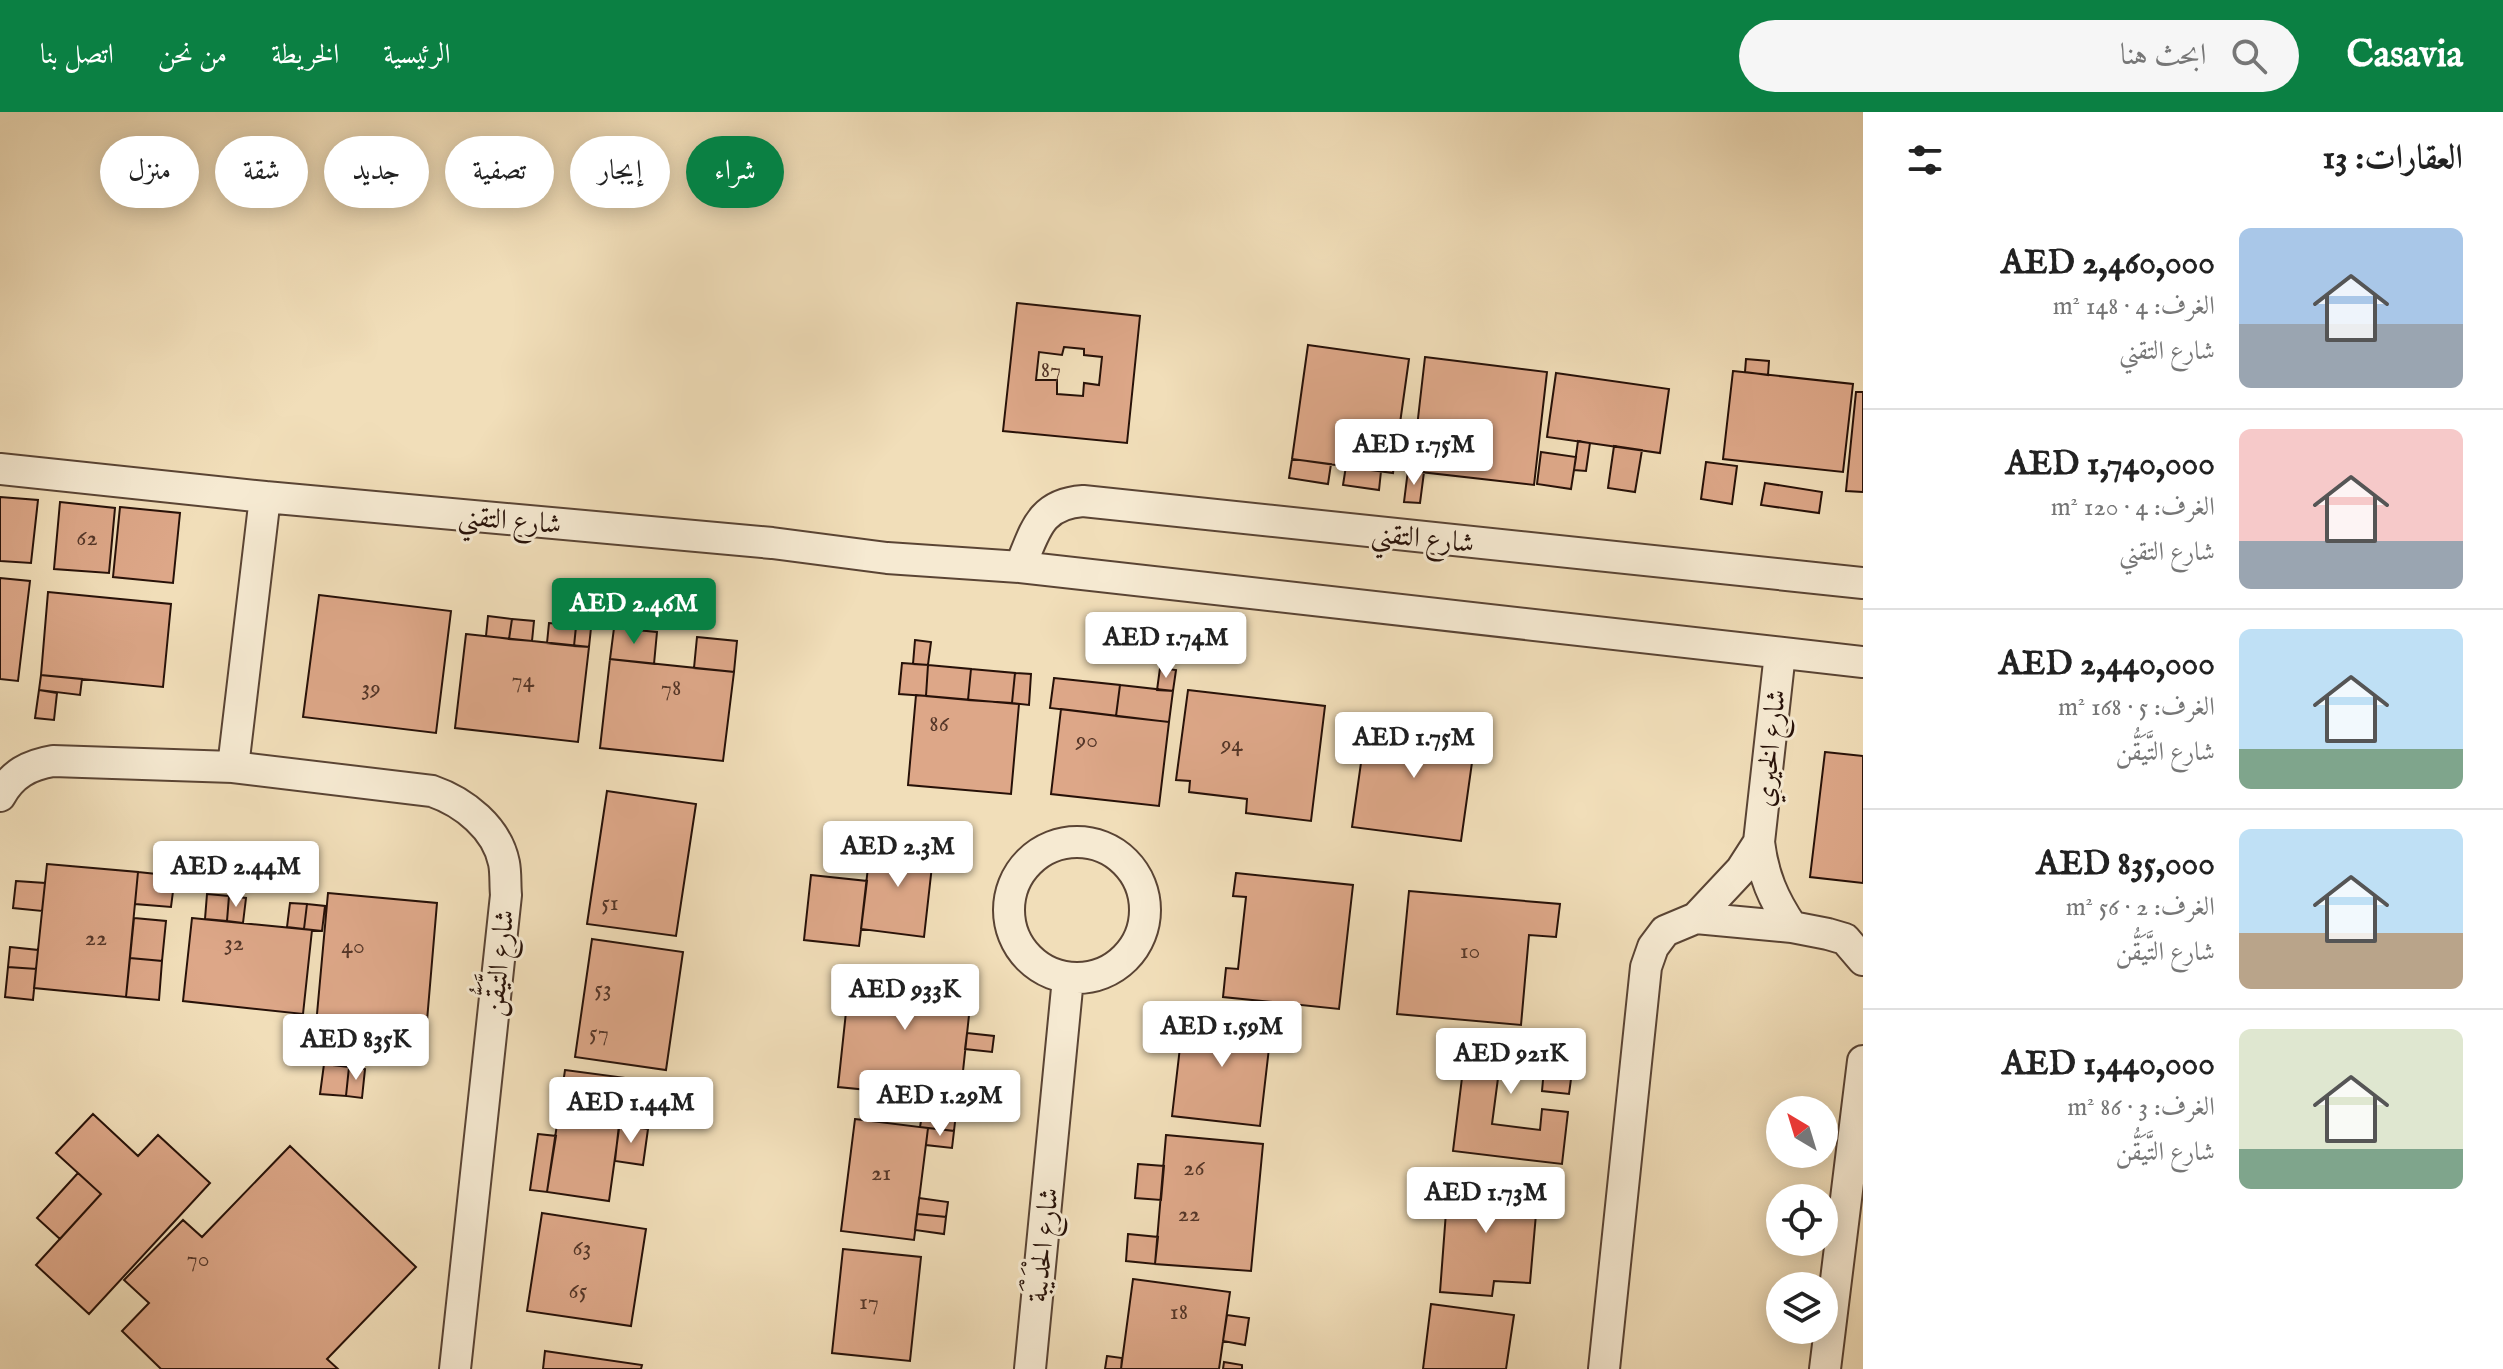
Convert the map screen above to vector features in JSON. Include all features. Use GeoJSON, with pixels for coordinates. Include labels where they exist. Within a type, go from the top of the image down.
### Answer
{"type":"FeatureCollection","features":[{"type":"Feature","properties":{"kind":"street","name":"شارع التقني"},"geometry":{"type":"LineString","coordinates":[[0,469],[265,497],[772,543],[887,558],[1020,567],[1863,662]]}},
{"type":"Feature","properties":{"kind":"street"},"geometry":{"type":"LineString","coordinates":[[233,767],[265,497]]}},
{"type":"Feature","properties":{"kind":"street","name":"شارع التقني"},"geometry":{"type":"LineString","coordinates":[[1020,567],[1041,520],[1054,507],[1066,502],[1083,501],[1863,583]]}},
{"type":"Feature","properties":{"kind":"street","name":"شارع الخيري"},"geometry":{"type":"LineString","coordinates":[[1780,653],[1759,842],[1763,872],[1774,901],[1792,927]]}},
{"type":"Feature","properties":{"kind":"street","name":"شارع التَّيَقُّن"},"geometry":{"type":"LineString","coordinates":[[0,796],[14,776],[38,763],[53,761],[233,767],[432,791],[454,799],[477,818],[493,837],[504,862],[506,895],[455,1369]]}},
{"type":"Feature","properties":{"kind":"street"},"geometry":{"type":"LineString","coordinates":[[1072,840],[1100,844],[1125,859],[1142,883],[1147,911],[1140,940],[1122,962],[1097,976],[1068,978],[1041,969],[1020,949],[1009,923],[1010,894],[1022,868],[1045,849],[1072,840]]}},
{"type":"Feature","properties":{"kind":"street","name":"شارع الخيري"},"geometry":{"type":"LineString","coordinates":[[1604,1369],[1646,967],[1653,947],[1665,931],[1696,918],[1741,870],[1759,842]]}},
{"type":"Feature","properties":{"kind":"street"},"geometry":{"type":"LineString","coordinates":[[1696,918],[1792,927],[1845,939],[1863,960]]}},
{"type":"Feature","properties":{"kind":"street","name":"شارع الحْدَيْبَة"},"geometry":{"type":"LineString","coordinates":[[1030,1369],[1068,978]]}},
{"type":"Feature","properties":{"kind":"street"},"geometry":{"type":"LineString","coordinates":[[1825,1369],[1863,1061]]}},
{"type":"Feature","properties":{"kind":"building"},"geometry":{"type":"Polygon","coordinates":[[[1017,303],[1140,316],[1127,443],[1003,431],[1017,303]],[[1064,347],[1062,355],[1039,352],[1036,380],[1057,380],[1057,394],[1083,396],[1084,383],[1099,385],[1102,357],[1084,355],[1084,349],[1064,347]]]}},
{"type":"Feature","properties":{"kind":"building"},"geometry":{"type":"Polygon","coordinates":[[[1308,345],[1409,359],[1393,473],[1292,459],[1308,345]]]}},
{"type":"Feature","properties":{"kind":"building"},"geometry":{"type":"Polygon","coordinates":[[[1425,357],[1547,372],[1534,485],[1412,471],[1425,357]]]}},
{"type":"Feature","properties":{"kind":"building"},"geometry":{"type":"Polygon","coordinates":[[[1746,359],[1769,361],[1768,375],[1745,372],[1746,359]]]}},
{"type":"Feature","properties":{"kind":"building"},"geometry":{"type":"Polygon","coordinates":[[[1733,371],[1853,384],[1843,472],[1723,459],[1733,371]]]}},
{"type":"Feature","properties":{"kind":"building"},"geometry":{"type":"Polygon","coordinates":[[[1556,373],[1669,389],[1660,453],[1547,437],[1556,373]]]}},
{"type":"Feature","properties":{"kind":"building"},"geometry":{"type":"Polygon","coordinates":[[[1856,392],[1863,392],[1863,492],[1846,491],[1856,392]]]}},
{"type":"Feature","properties":{"kind":"building"},"geometry":{"type":"Polygon","coordinates":[[[1578,441],[1590,443],[1586,471],[1574,470],[1578,441]]]}},
{"type":"Feature","properties":{"kind":"building"},"geometry":{"type":"Polygon","coordinates":[[[1614,446],[1642,450],[1635,492],[1608,488],[1614,446]]]}},
{"type":"Feature","properties":{"kind":"building"},"geometry":{"type":"Polygon","coordinates":[[[1541,452],[1576,457],[1571,489],[1537,484],[1541,452]]]}},
{"type":"Feature","properties":{"kind":"building"},"geometry":{"type":"Polygon","coordinates":[[[1292,459],[1331,464],[1328,484],[1289,478],[1292,459]]]}},
{"type":"Feature","properties":{"kind":"building"},"geometry":{"type":"Polygon","coordinates":[[[1706,462],[1737,466],[1732,504],[1701,499],[1706,462]]]}},
{"type":"Feature","properties":{"kind":"building"},"geometry":{"type":"Polygon","coordinates":[[[1346,466],[1381,471],[1379,490],[1343,485],[1346,466]]]}},
{"type":"Feature","properties":{"kind":"building"},"geometry":{"type":"Polygon","coordinates":[[[1408,470],[1424,472],[1420,503],[1404,502],[1408,470]]]}},
{"type":"Feature","properties":{"kind":"building"},"geometry":{"type":"Polygon","coordinates":[[[1765,483],[1822,492],[1819,513],[1761,505],[1765,483]]]}},
{"type":"Feature","properties":{"kind":"building"},"geometry":{"type":"Polygon","coordinates":[[[0,497],[38,500],[31,563],[0,561],[0,497]]]}},
{"type":"Feature","properties":{"kind":"building"},"geometry":{"type":"Polygon","coordinates":[[[60,502],[115,508],[109,573],[54,569],[60,502]]]}},
{"type":"Feature","properties":{"kind":"building"},"geometry":{"type":"Polygon","coordinates":[[[120,507],[180,513],[173,583],[113,577],[120,507]]]}},
{"type":"Feature","properties":{"kind":"building"},"geometry":{"type":"Polygon","coordinates":[[[0,578],[30,581],[18,681],[0,679],[0,578]]]}},
{"type":"Feature","properties":{"kind":"building"},"geometry":{"type":"Polygon","coordinates":[[[48,592],[171,604],[163,687],[41,675],[48,592]]]}},
{"type":"Feature","properties":{"kind":"building"},"geometry":{"type":"Polygon","coordinates":[[[319,595],[451,611],[436,733],[303,717],[319,595]]]}},
{"type":"Feature","properties":{"kind":"building"},"geometry":{"type":"Polygon","coordinates":[[[488,616],[512,619],[509,639],[486,636],[488,616]]]}},
{"type":"Feature","properties":{"kind":"building"},"geometry":{"type":"Polygon","coordinates":[[[512,619],[534,621],[532,641],[509,639],[512,619]]]}},
{"type":"Feature","properties":{"kind":"building"},"geometry":{"type":"Polygon","coordinates":[[[549,623],[576,626],[574,646],[547,643],[549,623]]]}},
{"type":"Feature","properties":{"kind":"building"},"geometry":{"type":"Polygon","coordinates":[[[576,627],[591,628],[589,647],[574,646],[576,627]]]}},
{"type":"Feature","properties":{"kind":"building"},"geometry":{"type":"Polygon","coordinates":[[[614,628],[657,632],[654,664],[610,659],[614,628]]]}},
{"type":"Feature","properties":{"kind":"building"},"geometry":{"type":"Polygon","coordinates":[[[466,634],[589,647],[578,742],[455,728],[466,634]]]}},
{"type":"Feature","properties":{"kind":"building"},"geometry":{"type":"Polygon","coordinates":[[[697,637],[737,641],[734,672],[694,668],[697,637]]]}},
{"type":"Feature","properties":{"kind":"building"},"geometry":{"type":"Polygon","coordinates":[[[915,640],[931,642],[928,665],[913,664],[915,640]]]}},
{"type":"Feature","properties":{"kind":"building"},"geometry":{"type":"Polygon","coordinates":[[[610,659],[734,672],[723,761],[600,748],[610,659]]]}},
{"type":"Feature","properties":{"kind":"building"},"geometry":{"type":"Polygon","coordinates":[[[902,663],[928,665],[926,696],[899,694],[902,663]]]}},
{"type":"Feature","properties":{"kind":"building"},"geometry":{"type":"Polygon","coordinates":[[[928,665],[971,669],[968,700],[926,696],[928,665]]]}},
{"type":"Feature","properties":{"kind":"building"},"geometry":{"type":"Polygon","coordinates":[[[1160,668],[1176,670],[1173,691],[1157,690],[1160,668]]]}},
{"type":"Feature","properties":{"kind":"building"},"geometry":{"type":"Polygon","coordinates":[[[971,669],[1015,673],[1012,703],[968,700],[971,669]]]}},
{"type":"Feature","properties":{"kind":"building"},"geometry":{"type":"Polygon","coordinates":[[[1015,673],[1031,674],[1029,705],[1012,703],[1015,673]]]}},
{"type":"Feature","properties":{"kind":"building"},"geometry":{"type":"Polygon","coordinates":[[[41,675],[82,679],[80,695],[39,690],[41,675]]]}},
{"type":"Feature","properties":{"kind":"building"},"geometry":{"type":"Polygon","coordinates":[[[1054,678],[1120,685],[1116,716],[1050,708],[1054,678]]]}},
{"type":"Feature","properties":{"kind":"building"},"geometry":{"type":"Polygon","coordinates":[[[1120,685],[1173,691],[1169,722],[1116,716],[1120,685]]]}},
{"type":"Feature","properties":{"kind":"building"},"geometry":{"type":"Polygon","coordinates":[[[39,690],[57,693],[54,720],[35,718],[39,690]]]}},
{"type":"Feature","properties":{"kind":"building"},"geometry":{"type":"Polygon","coordinates":[[[1188,690],[1325,706],[1311,821],[1246,813],[1247,799],[1189,792],[1190,781],[1176,780],[1188,690]]]}},
{"type":"Feature","properties":{"kind":"building"},"geometry":{"type":"Polygon","coordinates":[[[916,695],[1019,704],[1011,794],[908,785],[916,695]]]}},
{"type":"Feature","properties":{"kind":"building"},"geometry":{"type":"Polygon","coordinates":[[[1061,709],[1169,722],[1159,806],[1051,794],[1061,709]]]}},
{"type":"Feature","properties":{"kind":"building"},"geometry":{"type":"Polygon","coordinates":[[[1367,720],[1476,734],[1461,841],[1352,827],[1367,720]]]}},
{"type":"Feature","properties":{"kind":"building"},"geometry":{"type":"Polygon","coordinates":[[[1825,752],[1863,756],[1863,883],[1810,877],[1825,752]]]}},
{"type":"Feature","properties":{"kind":"building"},"geometry":{"type":"Polygon","coordinates":[[[607,791],[696,804],[676,936],[587,924],[607,791]]]}},
{"type":"Feature","properties":{"kind":"building"},"geometry":{"type":"Polygon","coordinates":[[[871,841],[934,848],[924,937],[861,929],[871,841]]]}},
{"type":"Feature","properties":{"kind":"building"},"geometry":{"type":"Polygon","coordinates":[[[189,852],[208,854],[204,881],[185,879],[189,852]]]}},
{"type":"Feature","properties":{"kind":"building"},"geometry":{"type":"Polygon","coordinates":[[[47,864],[138,872],[126,997],[34,988],[47,864]]]}},
{"type":"Feature","properties":{"kind":"building"},"geometry":{"type":"Polygon","coordinates":[[[138,872],[175,876],[171,907],[135,904],[138,872]]]}},
{"type":"Feature","properties":{"kind":"building"},"geometry":{"type":"Polygon","coordinates":[[[1236,873],[1353,885],[1339,1009],[1223,997],[1226,968],[1238,969],[1246,897],[1233,896],[1236,873]]]}},
{"type":"Feature","properties":{"kind":"building"},"geometry":{"type":"Polygon","coordinates":[[[811,875],[867,881],[859,946],[804,940],[811,875]]]}},
{"type":"Feature","properties":{"kind":"building"},"geometry":{"type":"Polygon","coordinates":[[[16,881],[45,883],[42,911],[13,908],[16,881]]]}},
{"type":"Feature","properties":{"kind":"building"},"geometry":{"type":"Polygon","coordinates":[[[1409,891],[1560,904],[1556,937],[1529,935],[1521,1025],[1397,1014],[1409,891]]]}},
{"type":"Feature","properties":{"kind":"building"},"geometry":{"type":"Polygon","coordinates":[[[328,893],[437,903],[424,1056],[314,1047],[328,893]]]}},
{"type":"Feature","properties":{"kind":"building"},"geometry":{"type":"Polygon","coordinates":[[[207,894],[229,896],[227,921],[205,919],[207,894]]]}},
{"type":"Feature","properties":{"kind":"building"},"geometry":{"type":"Polygon","coordinates":[[[229,896],[246,898],[243,923],[227,921],[229,896]]]}},
{"type":"Feature","properties":{"kind":"building"},"geometry":{"type":"Polygon","coordinates":[[[290,903],[307,904],[304,929],[287,927],[290,903]]]}},
{"type":"Feature","properties":{"kind":"building"},"geometry":{"type":"Polygon","coordinates":[[[307,904],[325,906],[322,931],[304,929],[307,904]]]}},
{"type":"Feature","properties":{"kind":"building"},"geometry":{"type":"Polygon","coordinates":[[[134,918],[166,921],[162,961],[130,958],[134,918]]]}},
{"type":"Feature","properties":{"kind":"building"},"geometry":{"type":"Polygon","coordinates":[[[192,918],[312,930],[303,1014],[183,1001],[192,918]]]}},
{"type":"Feature","properties":{"kind":"building"},"geometry":{"type":"Polygon","coordinates":[[[592,939],[683,952],[666,1070],[575,1057],[592,939]]]}},
{"type":"Feature","properties":{"kind":"building"},"geometry":{"type":"Polygon","coordinates":[[[10,947],[38,950],[36,969],[8,967],[10,947]]]}},
{"type":"Feature","properties":{"kind":"building"},"geometry":{"type":"Polygon","coordinates":[[[130,958],[162,961],[159,1000],[126,997],[130,958]]]}},
{"type":"Feature","properties":{"kind":"building"},"geometry":{"type":"Polygon","coordinates":[[[851,965],[973,978],[960,1099],[838,1087],[851,965]]]}},
{"type":"Feature","properties":{"kind":"building"},"geometry":{"type":"Polygon","coordinates":[[[8,967],[36,969],[33,1000],[5,997],[8,967]]]}},
{"type":"Feature","properties":{"kind":"building"},"geometry":{"type":"Polygon","coordinates":[[[1184,1013],[1272,1022],[1260,1126],[1172,1116],[1184,1013]]]}},
{"type":"Feature","properties":{"kind":"building"},"geometry":{"type":"Polygon","coordinates":[[[1468,1029],[1576,1042],[1569,1094],[1542,1091],[1544,1069],[1500,1063],[1492,1124],[1540,1130],[1542,1109],[1568,1112],[1562,1164],[1453,1151],[1468,1029]]]}},
{"type":"Feature","properties":{"kind":"building"},"geometry":{"type":"Polygon","coordinates":[[[967,1033],[994,1036],[992,1052],[965,1049],[967,1033]]]}},
{"type":"Feature","properties":{"kind":"building"},"geometry":{"type":"Polygon","coordinates":[[[324,1064],[349,1067],[346,1096],[320,1094],[324,1064]]]}},
{"type":"Feature","properties":{"kind":"building"},"geometry":{"type":"Polygon","coordinates":[[[349,1067],[365,1069],[362,1098],[346,1096],[349,1067]]]}},
{"type":"Feature","properties":{"kind":"building"},"geometry":{"type":"Polygon","coordinates":[[[565,1070],[626,1078],[609,1201],[547,1192],[565,1070]]]}},
{"type":"Feature","properties":{"kind":"building"},"geometry":{"type":"Polygon","coordinates":[[[961,1085],[990,1087],[988,1102],[960,1099],[961,1085]]]}},
{"type":"Feature","properties":{"kind":"building"},"geometry":{"type":"Polygon","coordinates":[[[923,1109],[956,1113],[954,1131],[920,1127],[923,1109]]]}},
{"type":"Feature","properties":{"kind":"building"},"geometry":{"type":"Polygon","coordinates":[[[93,1114],[138,1156],[158,1135],[210,1183],[89,1314],[36,1265],[101,1194],[56,1153],[93,1114]]]}},
{"type":"Feature","properties":{"kind":"building"},"geometry":{"type":"Polygon","coordinates":[[[855,1119],[928,1128],[914,1240],[841,1231],[855,1119]]]}},
{"type":"Feature","properties":{"kind":"building"},"geometry":{"type":"Polygon","coordinates":[[[619,1125],[648,1129],[643,1165],[615,1161],[619,1125]]]}},
{"type":"Feature","properties":{"kind":"building"},"geometry":{"type":"Polygon","coordinates":[[[928,1128],[954,1131],[952,1148],[926,1145],[928,1128]]]}},
{"type":"Feature","properties":{"kind":"building"},"geometry":{"type":"Polygon","coordinates":[[[538,1134],[556,1136],[547,1192],[530,1190],[538,1134]]]}},
{"type":"Feature","properties":{"kind":"building"},"geometry":{"type":"Polygon","coordinates":[[[1166,1135],[1263,1144],[1251,1271],[1155,1264],[1166,1135]]]}},
{"type":"Feature","properties":{"kind":"building"},"geometry":{"type":"Polygon","coordinates":[[[290,1146],[416,1267],[327,1359],[338,1369],[161,1369],[122,1331],[149,1303],[124,1280],[183,1220],[202,1237],[290,1146]]]}},
{"type":"Feature","properties":{"kind":"building"},"geometry":{"type":"Polygon","coordinates":[[[1138,1164],[1164,1166],[1161,1200],[1135,1198],[1138,1164]]]}},
{"type":"Feature","properties":{"kind":"building"},"geometry":{"type":"Polygon","coordinates":[[[1449,1172],[1498,1177],[1498,1188],[1538,1191],[1530,1283],[1494,1281],[1492,1296],[1440,1292],[1449,1172]]]}},
{"type":"Feature","properties":{"kind":"building"},"geometry":{"type":"Polygon","coordinates":[[[78,1173],[101,1194],[60,1239],[37,1218],[78,1173]]]}},
{"type":"Feature","properties":{"kind":"building"},"geometry":{"type":"Polygon","coordinates":[[[919,1198],[948,1202],[946,1217],[917,1214],[919,1198]]]}},
{"type":"Feature","properties":{"kind":"building"},"geometry":{"type":"Polygon","coordinates":[[[542,1213],[646,1229],[631,1326],[527,1311],[542,1213]]]}},
{"type":"Feature","properties":{"kind":"building"},"geometry":{"type":"Polygon","coordinates":[[[917,1214],[946,1217],[944,1234],[915,1230],[917,1214]]]}},
{"type":"Feature","properties":{"kind":"building"},"geometry":{"type":"Polygon","coordinates":[[[1128,1234],[1158,1237],[1155,1264],[1126,1261],[1128,1234]]]}},
{"type":"Feature","properties":{"kind":"building"},"geometry":{"type":"Polygon","coordinates":[[[843,1249],[921,1257],[910,1361],[832,1353],[843,1249]]]}},
{"type":"Feature","properties":{"kind":"building"},"geometry":{"type":"Polygon","coordinates":[[[1133,1279],[1230,1292],[1219,1369],[1121,1369],[1133,1279]]]}},
{"type":"Feature","properties":{"kind":"building"},"geometry":{"type":"Polygon","coordinates":[[[1431,1304],[1514,1315],[1506,1369],[1423,1369],[1431,1304]]]}},
{"type":"Feature","properties":{"kind":"building"},"geometry":{"type":"Polygon","coordinates":[[[1227,1315],[1249,1318],[1245,1345],[1223,1341],[1227,1315]]]}},
{"type":"Feature","properties":{"kind":"building"},"geometry":{"type":"Polygon","coordinates":[[[545,1351],[642,1365],[641,1369],[543,1369],[545,1351]]]}},
{"type":"Feature","properties":{"kind":"building"},"geometry":{"type":"Polygon","coordinates":[[[1107,1356],[1122,1358],[1121,1369],[1105,1369],[1107,1356]]]}},
{"type":"Feature","properties":{"kind":"building"},"geometry":{"type":"Polygon","coordinates":[[[1224,1362],[1242,1365],[1242,1369],[1223,1369],[1224,1362]]]}}]}
